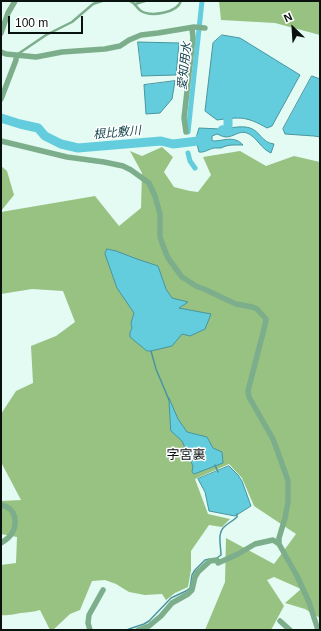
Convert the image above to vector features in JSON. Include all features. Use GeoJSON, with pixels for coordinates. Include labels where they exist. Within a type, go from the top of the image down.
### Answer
{"type":"FeatureCollection","features":[{"type":"Feature","properties":{"kind":"street"},"geometry":{"type":"LineString","coordinates":[[1,33],[8,13],[15,1]]}},
{"type":"Feature","properties":{"kind":"street"},"geometry":{"type":"LineString","coordinates":[[186,132],[184,118],[193,27]]}},
{"type":"Feature","properties":{"kind":"street"},"geometry":{"type":"LineString","coordinates":[[1,52],[6,54],[36,57],[62,52],[105,49],[120,46],[141,35],[193,27],[205,28]]}},
{"type":"Feature","properties":{"kind":"street"},"geometry":{"type":"LineString","coordinates":[[1,99],[16,60],[16,55]]}},
{"type":"Feature","properties":{"kind":"street"},"geometry":{"type":"LineString","coordinates":[[1,141],[67,157],[111,163],[131,170],[149,184],[155,196],[160,214],[160,237],[162,243],[168,258],[182,277],[196,286],[236,304],[252,307],[266,319],[248,390],[250,400],[273,439],[288,481],[288,502],[279,538],[279,544]]}},
{"type":"Feature","properties":{"kind":"street"},"geometry":{"type":"LineString","coordinates":[[1,505],[8,508],[13,513],[15,520],[15,527],[11,534],[1,543]]}},
{"type":"Feature","properties":{"kind":"street"},"geometry":{"type":"LineString","coordinates":[[138,630],[149,626],[161,616],[172,603],[188,594],[192,590],[195,577],[198,572],[210,561],[217,560],[218,563],[255,544],[273,540],[279,544],[297,576],[309,602],[318,630]]}},
{"type":"Feature","properties":{"kind":"street"},"geometry":{"type":"LineString","coordinates":[[90,630],[88,623],[89,615],[103,590]]}},
{"type":"Feature","properties":{"kind":"street"},"geometry":{"type":"LineString","coordinates":[[280,621],[290,630]]}},
{"type":"Feature","properties":{"kind":"lane"},"geometry":{"type":"LineString","coordinates":[[16,55],[46,35],[72,22],[93,4],[102,1]]}},
{"type":"Feature","properties":{"kind":"lane"},"geometry":{"type":"LineString","coordinates":[[130,1],[134,3],[141,11],[149,13],[163,13],[175,8],[181,1]]}},
{"type":"Feature","properties":{"kind":"lane"},"geometry":{"type":"LineString","coordinates":[[135,4],[145,1]]}},
{"type":"Feature","properties":{"kind":"green space"},"geometry":{"type":"Polygon","coordinates":[[[219,1],[320,1],[320,35],[275,23],[221,20],[219,1]]]}},
{"type":"Feature","properties":{"kind":"green space"},"geometry":{"type":"Polygon","coordinates":[[[162,147],[173,157],[164,172],[174,187],[198,192],[211,175],[203,157],[240,151],[266,166],[294,156],[320,162],[320,618],[305,609],[285,603],[301,589],[274,577],[267,580],[284,606],[271,630],[205,630],[225,582],[226,538],[274,564],[296,534],[254,506],[242,478],[229,464],[195,479],[208,514],[230,519],[222,527],[209,525],[191,551],[191,570],[188,587],[175,593],[166,600],[162,594],[145,595],[129,592],[116,584],[105,580],[92,581],[80,610],[70,614],[53,630],[50,630],[40,610],[1,615],[1,565],[16,563],[17,537],[1,534],[1,501],[21,500],[1,464],[1,414],[16,391],[33,383],[31,346],[56,336],[75,322],[63,291],[32,289],[1,294],[1,212],[95,196],[119,226],[141,208],[142,173],[130,151],[142,156],[162,147]]]}},
{"type":"Feature","properties":{"kind":"green space"},"geometry":{"type":"Polygon","coordinates":[[[1,166],[7,171],[14,195],[1,211],[1,166]]]}},
{"type":"Feature","properties":{"kind":"water"},"geometry":{"type":"Polygon","coordinates":[[[222,35],[240,38],[300,75],[272,126],[267,128],[254,121],[243,118],[217,120],[205,111],[213,43],[222,35]]]}},
{"type":"Feature","properties":{"kind":"water"},"geometry":{"type":"Polygon","coordinates":[[[138,42],[179,43],[176,75],[142,76],[138,42]]]}},
{"type":"Feature","properties":{"kind":"water"},"geometry":{"type":"Polygon","coordinates":[[[312,76],[320,79],[320,137],[285,134],[283,129],[312,76]]]}},
{"type":"Feature","properties":{"kind":"water"},"geometry":{"type":"Polygon","coordinates":[[[175,81],[172,99],[160,113],[146,114],[144,85],[175,81]]]}},
{"type":"Feature","properties":{"kind":"water"},"geometry":{"type":"Polygon","coordinates":[[[226,124],[229,124],[230,128],[250,128],[267,142],[274,144],[271,153],[264,149],[254,137],[244,132],[229,137],[224,137],[217,134],[212,136],[213,141],[232,139],[243,145],[228,145],[221,148],[214,148],[199,152],[196,138],[199,128],[220,129],[226,128],[226,124]]]}},
{"type":"Feature","properties":{"kind":"water"},"geometry":{"type":"Polygon","coordinates":[[[107,249],[158,266],[166,289],[172,298],[188,302],[179,308],[211,314],[205,329],[190,336],[182,334],[172,346],[147,351],[130,337],[132,328],[131,323],[134,313],[117,288],[105,254],[107,249]]]}},
{"type":"Feature","properties":{"kind":"water"},"geometry":{"type":"Polygon","coordinates":[[[169,398],[178,419],[187,432],[207,437],[213,448],[222,452],[223,463],[194,474],[192,472],[193,466],[182,441],[171,431],[169,398]]]}},
{"type":"Feature","properties":{"kind":"water"},"geometry":{"type":"Polygon","coordinates":[[[229,466],[242,481],[251,506],[235,516],[209,511],[205,492],[198,479],[229,466]]]}},
{"type":"Feature","properties":{"kind":"waterway","name":"愛知用水"},"geometry":{"type":"LineString","coordinates":[[188,132],[202,1]]}},
{"type":"Feature","properties":{"kind":"waterway","name":"根比敷川"},"geometry":{"type":"LineString","coordinates":[[1,118],[38,128],[45,136],[61,144],[78,148],[161,141],[173,144],[198,141],[204,134]]}},
{"type":"Feature","properties":{"kind":"waterway","name":"根比敷川"},"geometry":{"type":"LineString","coordinates":[[222,130],[228,129],[228,119]]}},
{"type":"Feature","properties":{"kind":"waterway","name":"愛知用水"},"geometry":{"type":"LineString","coordinates":[[188,153],[190,161],[195,168]]}},
{"type":"Feature","properties":{"kind":"waterway"},"geometry":{"type":"LineString","coordinates":[[151,351],[156,369],[169,400]]}},
{"type":"Feature","properties":{"kind":"waterway"},"geometry":{"type":"LineString","coordinates":[[215,465],[218,472]]}},
{"type":"Feature","properties":{"kind":"waterway"},"geometry":{"type":"LineString","coordinates":[[217,558],[221,555],[220,537],[222,530],[237,517],[237,514]]}},
{"type":"Feature","properties":{"kind":"waterway"},"geometry":{"type":"LineString","coordinates":[[127,630],[149,621],[171,598],[190,588],[192,575],[195,570],[205,560],[210,559]]}},
{"type":"Feature","properties":{"kind":"district","name":"字宮裏"},"geometry":{"type":"Point","coordinates":[186,455]}}]}
